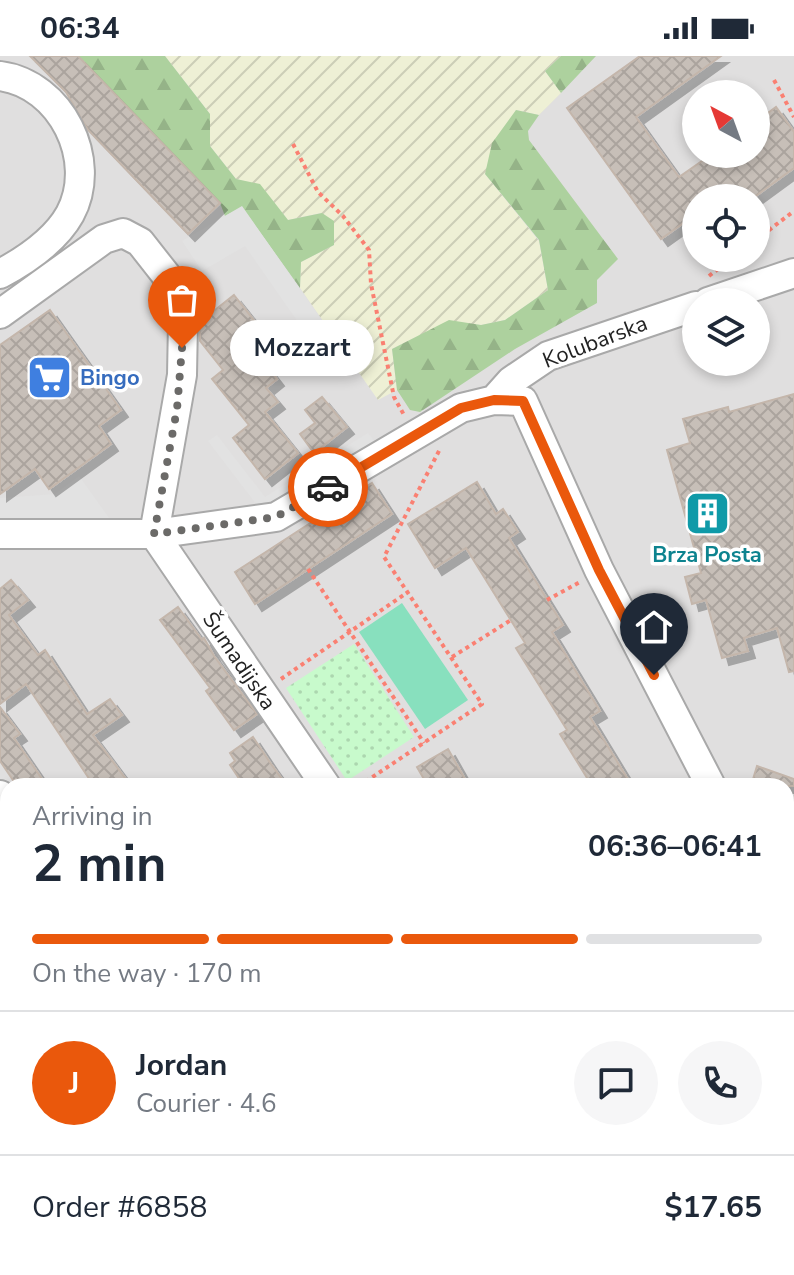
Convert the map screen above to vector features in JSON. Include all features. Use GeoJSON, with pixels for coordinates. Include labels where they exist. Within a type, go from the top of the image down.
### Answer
{"type":"FeatureCollection","features":[{"type":"Feature","properties":{"kind":"street"},"geometry":{"type":"LineString","coordinates":[[0,76],[11,77],[42,93],[68,123],[78,151],[80,176],[70,214],[52,239],[0,274]]}},
{"type":"Feature","properties":{"kind":"street"},"geometry":{"type":"LineString","coordinates":[[0,314],[104,239],[123,233],[140,242],[166,275],[183,322],[182,375],[154,534]]}},
{"type":"Feature","properties":{"kind":"street"},"geometry":{"type":"LineString","coordinates":[[37,250],[55,274]]}},
{"type":"Feature","properties":{"kind":"street"},"geometry":{"type":"LineString","coordinates":[[750,288],[794,273]]}},
{"type":"Feature","properties":{"kind":"street","name":"Kolubarska"},"geometry":{"type":"LineString","coordinates":[[0,534],[154,534],[276,517],[461,408],[494,400],[511,381],[548,356],[682,311]]}},
{"type":"Feature","properties":{"kind":"street"},"geometry":{"type":"LineString","coordinates":[[494,400],[523,401],[599,570],[707,778]]}},
{"type":"Feature","properties":{"kind":"street","name":"Šumadijska"},"geometry":{"type":"LineString","coordinates":[[154,534],[321,778]]}},
{"type":"Feature","properties":{"kind":"path"},"geometry":{"type":"LineString","coordinates":[[774,80],[794,117]]}},
{"type":"Feature","properties":{"kind":"path"},"geometry":{"type":"LineString","coordinates":[[293,144],[318,192],[343,216],[369,250],[371,284],[394,397],[415,434]]}},
{"type":"Feature","properties":{"kind":"path"},"geometry":{"type":"LineString","coordinates":[[770,229],[794,211]]}},
{"type":"Feature","properties":{"kind":"path"},"geometry":{"type":"LineString","coordinates":[[371,778],[482,704],[384,557],[440,449]]}},
{"type":"Feature","properties":{"kind":"path"},"geometry":{"type":"LineString","coordinates":[[308,569],[424,743]]}},
{"type":"Feature","properties":{"kind":"path"},"geometry":{"type":"LineString","coordinates":[[547,600],[599,570]]}},
{"type":"Feature","properties":{"kind":"path"},"geometry":{"type":"LineString","coordinates":[[278,681],[408,592]]}},
{"type":"Feature","properties":{"kind":"path"},"geometry":{"type":"LineString","coordinates":[[452,657],[511,620]]}},
{"type":"Feature","properties":{"kind":"shaded area"},"geometry":{"type":"Polygon","coordinates":[[[0,56],[794,56],[794,778],[0,778],[0,56]]]}},
{"type":"Feature","properties":{"kind":"shaded area"},"geometry":{"type":"Polygon","coordinates":[[[242,206],[342,349],[326,362],[245,246],[202,271],[182,241],[242,206]]]}},
{"type":"Feature","properties":{"kind":"shaded area"},"geometry":{"type":"Polygon","coordinates":[[[368,433],[375,442],[263,513],[208,441],[217,435],[265,497],[368,433]]]}},
{"type":"Feature","properties":{"kind":"shaded area"},"geometry":{"type":"Polygon","coordinates":[[[79,476],[109,518],[0,519],[0,498],[55,494],[79,476]]]}},
{"type":"Feature","properties":{"kind":"green space"},"geometry":{"type":"Polygon","coordinates":[[[78,56],[165,56],[210,114],[210,146],[236,179],[260,184],[288,220],[322,213],[334,221],[334,245],[301,262],[300,288],[242,207],[225,216],[220,203],[78,56]]]}},
{"type":"Feature","properties":{"kind":"green space"},"geometry":{"type":"Polygon","coordinates":[[[165,56],[561,56],[545,71],[561,93],[539,115],[516,110],[485,174],[539,241],[548,290],[505,320],[481,325],[449,321],[392,349],[397,390],[378,400],[300,288],[301,262],[334,245],[321,213],[288,220],[260,185],[236,179],[210,146],[210,114],[165,56]]]}},
{"type":"Feature","properties":{"kind":"green space"},"geometry":{"type":"Polygon","coordinates":[[[561,56],[596,56],[561,93],[545,71],[561,56]]]}},
{"type":"Feature","properties":{"kind":"green space"},"geometry":{"type":"Polygon","coordinates":[[[516,110],[539,115],[528,131],[529,140],[618,259],[597,280],[597,303],[515,349],[420,412],[410,410],[397,390],[392,349],[449,320],[481,325],[505,320],[548,290],[539,240],[485,174],[492,143],[516,110]]]}},
{"type":"Feature","properties":{"kind":"green space"},"geometry":{"type":"Polygon","coordinates":[[[402,603],[468,700],[425,729],[359,632],[402,603]]]}},
{"type":"Feature","properties":{"kind":"green space"},"geometry":{"type":"Polygon","coordinates":[[[354,644],[414,737],[352,778],[345,778],[286,688],[354,644]]]}},
{"type":"Feature","properties":{"kind":"building"},"geometry":{"type":"Polygon","coordinates":[[[30,56],[78,56],[220,203],[188,234],[88,130],[66,92],[30,56]]]}},
{"type":"Feature","properties":{"kind":"building"},"geometry":{"type":"Polygon","coordinates":[[[640,56],[721,56],[688,80],[682,80],[682,84],[636,117],[679,177],[692,168],[770,168],[770,112],[776,107],[794,132],[794,168],[770,186],[682,184],[682,224],[661,239],[567,108],[640,56]]]}},
{"type":"Feature","properties":{"kind":"building"},"geometry":{"type":"Polygon","coordinates":[[[234,295],[264,333],[250,344],[277,379],[266,388],[278,402],[265,412],[298,453],[265,479],[233,438],[249,425],[212,379],[223,370],[200,341],[200,322],[234,295]]]}},
{"type":"Feature","properties":{"kind":"building","name":"Bingo"},"geometry":{"type":"Polygon","coordinates":[[[50,310],[121,410],[99,426],[111,444],[49,489],[35,469],[0,494],[0,345],[50,310]]]}},
{"type":"Feature","properties":{"kind":"building"},"geometry":{"type":"Polygon","coordinates":[[[794,394],[794,671],[789,672],[777,628],[744,638],[748,651],[722,658],[706,600],[692,604],[685,577],[701,573],[667,450],[690,443],[683,419],[728,407],[729,412],[794,394]]]}},
{"type":"Feature","properties":{"kind":"building"},"geometry":{"type":"Polygon","coordinates":[[[322,397],[347,427],[314,453],[300,434],[315,423],[305,410],[322,397]]]}},
{"type":"Feature","properties":{"kind":"building"},"geometry":{"type":"Polygon","coordinates":[[[477,482],[496,514],[503,509],[518,532],[509,538],[563,625],[552,632],[600,711],[590,717],[627,778],[587,778],[560,734],[567,730],[516,648],[525,643],[466,548],[435,568],[408,524],[477,482]]]}},
{"type":"Feature","properties":{"kind":"building"},"geometry":{"type":"Polygon","coordinates":[[[372,483],[392,514],[255,604],[235,572],[372,483]]]}},
{"type":"Feature","properties":{"kind":"building"},"geometry":{"type":"Polygon","coordinates":[[[11,580],[28,600],[9,615],[38,655],[45,650],[87,714],[110,699],[122,715],[93,735],[125,778],[89,778],[26,684],[0,704],[0,589],[11,580]]]}},
{"type":"Feature","properties":{"kind":"building"},"geometry":{"type":"Polygon","coordinates":[[[178,607],[202,640],[204,638],[257,714],[234,730],[206,691],[210,688],[160,620],[178,607]]]}},
{"type":"Feature","properties":{"kind":"building"},"geometry":{"type":"Polygon","coordinates":[[[0,707],[20,734],[14,738],[41,778],[12,778],[0,761],[0,707]]]}},
{"type":"Feature","properties":{"kind":"building"},"geometry":{"type":"Polygon","coordinates":[[[253,737],[281,778],[239,778],[230,765],[235,761],[230,753],[253,737]]]}},
{"type":"Feature","properties":{"kind":"building"},"geometry":{"type":"Polygon","coordinates":[[[448,749],[464,778],[423,778],[417,767],[448,749]]]}},
{"type":"Feature","properties":{"kind":"building"},"geometry":{"type":"Polygon","coordinates":[[[757,766],[791,778],[753,778],[757,766]]]}},
{"type":"Feature","properties":{"kind":"way so far"},"geometry":{"type":"LineString","coordinates":[[182,348],[177,409],[154,534],[276,517],[328,487]]}},
{"type":"Feature","properties":{"kind":"place","name":"Mozzart"},"geometry":{"type":"Point","coordinates":[182,348]}},
{"type":"Feature","properties":{"kind":"place","name":"Bingo"},"geometry":{"type":"Point","coordinates":[49,378]}},
{"type":"Feature","properties":{"kind":"place","name":"Brza Posta"},"geometry":{"type":"Point","coordinates":[707,514]}},
{"type":"Feature","properties":{"kind":"route"},"geometry":{"type":"LineString","coordinates":[[328,487],[461,408],[494,400],[523,401],[599,570],[654,675]]}}]}
